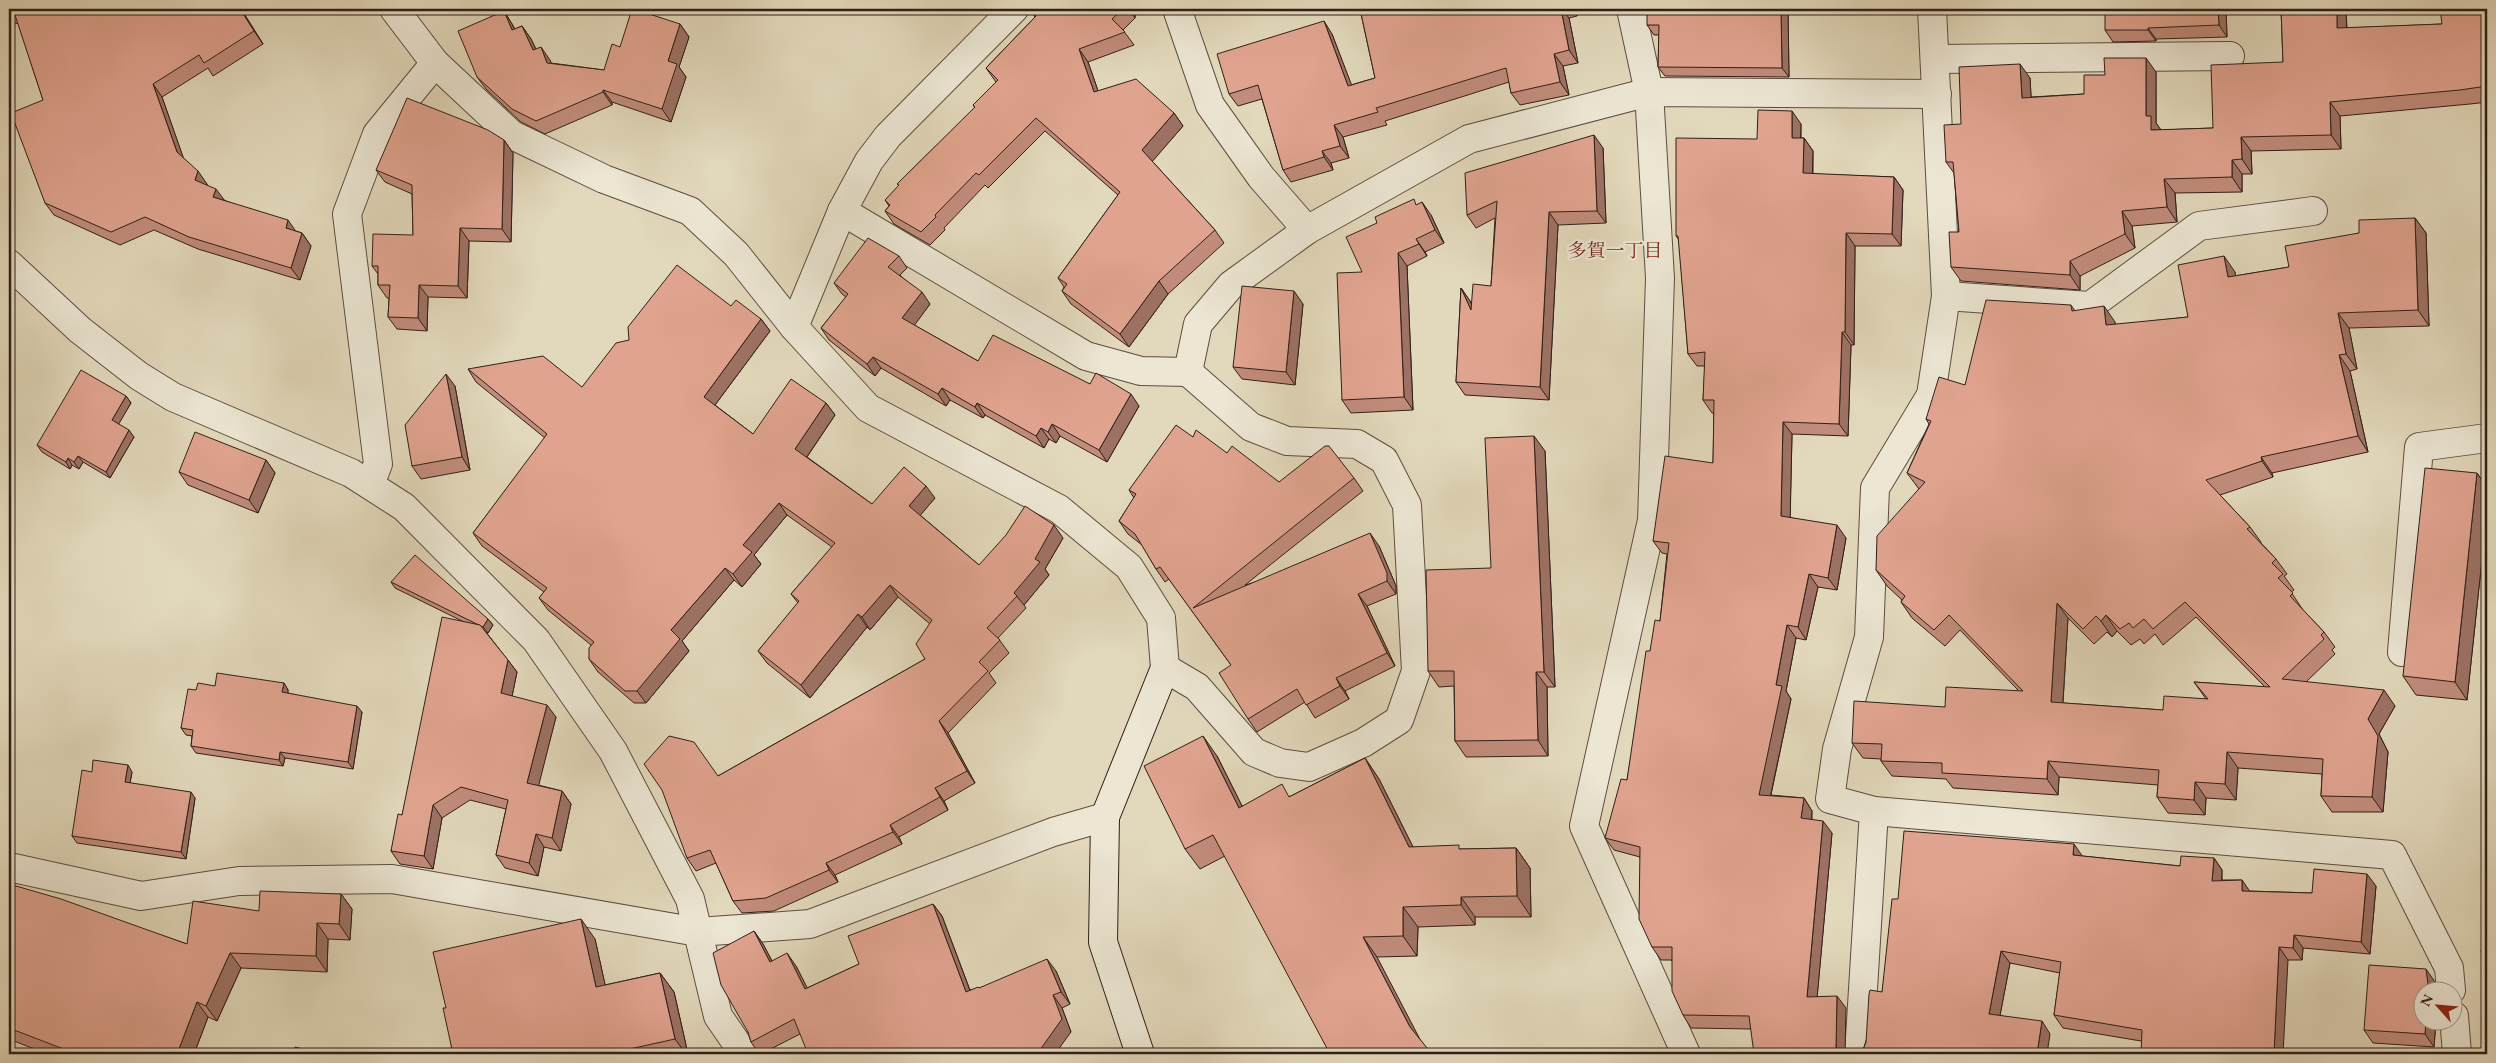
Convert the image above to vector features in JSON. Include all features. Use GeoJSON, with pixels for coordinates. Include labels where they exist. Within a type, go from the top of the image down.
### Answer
{"type":"FeatureCollection","features":[{"type":"Feature","properties":{"kind":"street"},"geometry":{"type":"LineString","coordinates":[[394,9],[435,63],[512,135],[604,179],[690,211],[736,254],[794,327],[868,408],[1059,509],[1130,567],[1161,618],[1165,668],[1105,817],[1103,942],[1140,1054]]}},
{"type":"Feature","properties":{"kind":"street"},"geometry":{"type":"LineString","coordinates":[[794,327],[842,211],[869,161],[888,136],[1014,9]]}},
{"type":"Feature","properties":{"kind":"street"},"geometry":{"type":"LineString","coordinates":[[1177,9],[1210,105],[1261,177],[1307,230]]}},
{"type":"Feature","properties":{"kind":"street"},"geometry":{"type":"LineString","coordinates":[[1631,9],[1649,92],[1660,278],[1652,520],[1584,826],[1686,1054]]}},
{"type":"Feature","properties":{"kind":"street"},"geometry":{"type":"LineString","coordinates":[[1932,9],[1946,296],[1930,395],[1875,488],[1869,636],[1837,749],[1830,799],[1874,811],[2392,854],[2449,968],[2450,980]]}},
{"type":"Feature","properties":{"kind":"street"},"geometry":{"type":"LineString","coordinates":[[1934,59],[2230,56]]}},
{"type":"Feature","properties":{"kind":"street"},"geometry":{"type":"LineString","coordinates":[[370,484],[378,464],[348,214],[376,134],[435,63]]}},
{"type":"Feature","properties":{"kind":"street"},"geometry":{"type":"LineString","coordinates":[[1188,372],[1198,324],[1231,284],[1307,230],[1469,140],[1649,92],[1937,94]]}},
{"type":"Feature","properties":{"kind":"street"},"geometry":{"type":"LineString","coordinates":[[842,211],[1086,356],[1141,370],[1188,372],[1251,427],[1287,441],[1357,444],[1384,460],[1407,505],[1416,671],[1399,720],[1363,743],[1309,767],[1280,763],[1254,752],[1197,687],[1165,668]]}},
{"type":"Feature","properties":{"kind":"street"},"geometry":{"type":"LineString","coordinates":[[1946,296],[2090,306],[2199,226],[2313,211]]}},
{"type":"Feature","properties":{"kind":"street"},"geometry":{"type":"LineString","coordinates":[[9,264],[80,330],[140,376],[173,397],[351,473],[404,507],[536,640],[613,751],[690,899],[718,1016],[744,1054]]}},
{"type":"Feature","properties":{"kind":"street"},"geometry":{"type":"LineString","coordinates":[[2402,652],[2419,448],[2487,438]]}},
{"type":"Feature","properties":{"kind":"street"},"geometry":{"type":"LineString","coordinates":[[1859,1054],[1874,811]]}},
{"type":"Feature","properties":{"kind":"street"},"geometry":{"type":"LineString","coordinates":[[9,867],[141,896],[239,881],[392,879],[698,932],[810,924],[1054,832],[1105,817]]}},
{"type":"Feature","properties":{"kind":"street"},"geometry":{"type":"LineString","coordinates":[[2455,1030],[2457,1054]]}},
{"type":"Feature","properties":{"kind":"building"},"geometry":{"type":"Polygon","coordinates":[[[9,9],[20,10],[14,12],[16,16],[9,18],[9,9]]]}},
{"type":"Feature","properties":{"kind":"building"},"geometry":{"type":"Polygon","coordinates":[[[23,9],[217,9],[220,12],[225,9],[240,9],[254,31],[204,63],[199,55],[153,84],[177,152],[198,171],[195,180],[216,189],[213,197],[288,220],[286,228],[302,233],[291,268],[189,237],[145,217],[111,232],[45,203],[11,113],[43,100],[14,12],[23,9]]]}},
{"type":"Feature","properties":{"kind":"building"},"geometry":{"type":"Polygon","coordinates":[[[632,9],[680,24],[668,61],[677,64],[662,109],[603,90],[603,92],[536,121],[512,109],[477,77],[458,31],[504,11],[512,30],[522,26],[533,50],[541,47],[547,63],[604,70],[612,44],[620,47],[632,9]]]}},
{"type":"Feature","properties":{"kind":"building"},"geometry":{"type":"Polygon","coordinates":[[[1029,9],[1123,9],[1112,19],[1125,32],[1079,49],[1094,92],[1136,79],[1174,113],[1142,150],[1215,230],[1159,281],[1120,334],[1062,291],[1067,284],[1058,278],[1120,192],[1036,118],[979,175],[976,173],[921,232],[885,211],[890,205],[885,200],[899,185],[897,184],[975,107],[973,105],[998,80],[986,68],[1036,16],[1029,9]]]}},
{"type":"Feature","properties":{"kind":"building"},"geometry":{"type":"Polygon","coordinates":[[[1360,9],[1561,9],[1569,50],[1554,54],[1560,82],[1511,93],[1506,68],[1376,108],[1378,112],[1334,125],[1340,146],[1322,151],[1324,157],[1283,170],[1258,85],[1229,94],[1217,54],[1324,21],[1348,86],[1375,78],[1360,9]]]}},
{"type":"Feature","properties":{"kind":"building"},"geometry":{"type":"Polygon","coordinates":[[[1647,9],[1781,9],[1782,68],[1658,67],[1659,25],[1647,25],[1647,9]]]}},
{"type":"Feature","properties":{"kind":"building"},"geometry":{"type":"Polygon","coordinates":[[[2105,9],[2218,9],[2219,25],[2148,28],[2148,30],[2105,30],[2105,9]]]}},
{"type":"Feature","properties":{"kind":"building"},"geometry":{"type":"Polygon","coordinates":[[[2281,9],[2337,9],[2337,28],[2442,24],[2440,9],[2487,9],[2487,86],[2330,102],[2331,135],[2241,137],[2242,159],[2232,160],[2232,177],[2164,179],[2167,207],[2122,211],[2125,234],[2070,261],[2070,275],[1951,267],[1949,232],[1959,232],[1953,162],[1946,162],[1944,125],[1961,124],[1959,67],[2020,64],[2022,98],[2084,94],[2084,75],[2105,75],[2104,58],[2146,58],[2146,116],[2151,116],[2151,130],[2213,128],[2211,65],[2283,62],[2281,9]]]}},
{"type":"Feature","properties":{"kind":"building"},"geometry":{"type":"Polygon","coordinates":[[[407,98],[488,130],[504,140],[502,229],[460,228],[458,286],[419,285],[418,318],[388,317],[390,285],[378,285],[378,266],[372,266],[373,234],[413,235],[412,185],[376,170],[407,98]]]}},
{"type":"Feature","properties":{"kind":"building"},"geometry":{"type":"Polygon","coordinates":[[[1758,110],[1792,111],[1792,138],[1804,138],[1803,173],[1894,177],[1892,234],[1846,233],[1845,332],[1842,332],[1839,424],[1783,422],[1781,516],[1837,525],[1828,578],[1809,574],[1798,627],[1787,625],[1776,685],[1782,686],[1759,795],[1804,798],[1801,818],[1823,821],[1807,997],[1837,996],[1836,1048],[1842,1054],[1754,1054],[1749,1016],[1683,1015],[1672,991],[1672,947],[1652,947],[1639,919],[1640,847],[1605,838],[1621,779],[1627,780],[1646,651],[1650,651],[1655,620],[1660,621],[1669,543],[1653,541],[1665,456],[1713,463],[1714,400],[1703,400],[1705,352],[1688,354],[1678,236],[1676,236],[1676,138],[1757,139],[1758,110]]]}},
{"type":"Feature","properties":{"kind":"building"},"geometry":{"type":"Polygon","coordinates":[[[1594,135],[1597,211],[1549,212],[1540,387],[1456,382],[1461,288],[1471,310],[1473,284],[1491,286],[1497,201],[1467,215],[1465,173],[1594,135]]]}},
{"type":"Feature","properties":{"kind":"building"},"geometry":{"type":"Polygon","coordinates":[[[1414,199],[1416,205],[1422,202],[1435,230],[1416,239],[1419,244],[1398,253],[1404,397],[1342,400],[1337,273],[1362,272],[1346,237],[1377,223],[1375,217],[1414,199]]]}},
{"type":"Feature","properties":{"kind":"building"},"geometry":{"type":"Polygon","coordinates":[[[2415,218],[2418,310],[2338,313],[2346,354],[2339,355],[2358,436],[2261,457],[2262,461],[2206,480],[2250,527],[2247,529],[2276,559],[2272,563],[2283,574],[2278,578],[2293,593],[2290,596],[2324,632],[2321,635],[2324,639],[2282,679],[2384,690],[2368,719],[2378,736],[2372,797],[2321,796],[2323,759],[2227,752],[2225,784],[2195,782],[2194,800],[2157,797],[2159,770],[2048,761],[2047,779],[1942,773],[1942,763],[1881,761],[1882,744],[1852,743],[1854,701],[1945,707],[1946,687],[2023,691],[1949,615],[1934,630],[1901,602],[1905,596],[1876,570],[1877,536],[1925,482],[1907,473],[1931,421],[1926,419],[1939,377],[1965,385],[1986,300],[2071,305],[2072,311],[2104,306],[2106,325],[2188,317],[2178,265],[2224,256],[2228,277],[2289,267],[2285,246],[2359,233],[2359,220],[2415,218]],[[2185,602],[2153,629],[2144,619],[2133,628],[2129,623],[2120,629],[2106,615],[2101,621],[2096,616],[2083,629],[2057,603],[2051,702],[2163,710],[2164,696],[2208,699],[2194,682],[2270,687],[2185,602]]]}},
{"type":"Feature","properties":{"kind":"building"},"geometry":{"type":"Polygon","coordinates":[[[868,238],[899,256],[888,267],[922,292],[902,318],[978,361],[993,335],[1090,384],[1096,373],[1131,394],[1099,450],[1052,424],[1048,432],[1041,428],[1036,436],[977,403],[975,407],[942,388],[938,394],[873,357],[867,364],[821,328],[848,294],[834,283],[868,238]]]}},
{"type":"Feature","properties":{"kind":"building"},"geometry":{"type":"Polygon","coordinates":[[[677,265],[731,306],[736,300],[761,319],[704,397],[753,434],[791,379],[826,403],[795,449],[872,504],[904,467],[926,486],[909,506],[979,565],[1006,535],[1025,506],[1054,525],[1035,559],[1040,562],[1014,593],[1017,596],[987,628],[1000,640],[979,662],[988,671],[939,721],[967,771],[935,788],[940,797],[890,825],[893,832],[826,863],[829,870],[766,898],[733,901],[710,850],[687,858],[662,790],[644,764],[669,736],[694,742],[718,776],[925,659],[916,644],[932,620],[890,585],[862,617],[858,614],[801,685],[758,651],[799,601],[791,594],[835,543],[779,503],[743,545],[752,552],[733,574],[725,568],[671,630],[680,639],[637,691],[625,691],[589,659],[589,648],[594,642],[539,598],[547,588],[473,533],[547,434],[468,369],[543,356],[582,387],[616,343],[629,340],[628,327],[677,265]]]}},
{"type":"Feature","properties":{"kind":"building"},"geometry":{"type":"Polygon","coordinates":[[[1242,286],[1294,291],[1286,372],[1233,367],[1242,286]]]}},
{"type":"Feature","properties":{"kind":"building"},"geometry":{"type":"Polygon","coordinates":[[[81,370],[126,396],[112,420],[129,430],[106,472],[78,456],[74,462],[68,458],[66,462],[37,445],[81,370]]]}},
{"type":"Feature","properties":{"kind":"building"},"geometry":{"type":"Polygon","coordinates":[[[446,374],[462,457],[412,466],[405,425],[446,374]]]}},
{"type":"Feature","properties":{"kind":"building"},"geometry":{"type":"Polygon","coordinates":[[[1176,425],[1193,437],[1196,430],[1227,453],[1232,446],[1279,482],[1325,446],[1329,446],[1354,478],[1193,608],[1370,533],[1387,573],[1387,581],[1358,594],[1387,653],[1336,678],[1340,686],[1306,705],[1297,689],[1248,719],[1219,673],[1231,665],[1160,567],[1156,569],[1135,534],[1119,521],[1136,494],[1129,490],[1176,425]]]}},
{"type":"Feature","properties":{"kind":"building"},"geometry":{"type":"Polygon","coordinates":[[[195,432],[266,460],[249,500],[179,472],[195,432]]]}},
{"type":"Feature","properties":{"kind":"building"},"geometry":{"type":"Polygon","coordinates":[[[1534,436],[1544,672],[1536,672],[1538,740],[1455,741],[1454,671],[1428,671],[1426,570],[1491,568],[1485,438],[1534,436]]]}},
{"type":"Feature","properties":{"kind":"building"},"geometry":{"type":"Polygon","coordinates":[[[2425,468],[2477,473],[2455,682],[2403,676],[2425,468]]]}},
{"type":"Feature","properties":{"kind":"building"},"geometry":{"type":"Polygon","coordinates":[[[415,555],[488,619],[483,627],[391,582],[415,555]]]}},
{"type":"Feature","properties":{"kind":"building"},"geometry":{"type":"Polygon","coordinates":[[[442,617],[480,625],[508,660],[501,693],[547,705],[527,783],[562,791],[552,838],[536,834],[529,863],[496,855],[508,800],[461,787],[433,805],[424,856],[391,851],[398,814],[402,815],[442,617]]]}},
{"type":"Feature","properties":{"kind":"building"},"geometry":{"type":"Polygon","coordinates":[[[217,673],[284,683],[282,692],[357,706],[348,762],[280,752],[279,760],[191,746],[193,730],[181,728],[188,689],[196,690],[198,683],[215,686],[217,673]]]}},
{"type":"Feature","properties":{"kind":"building"},"geometry":{"type":"Polygon","coordinates":[[[1203,736],[1239,808],[1282,784],[1289,797],[1365,758],[1409,847],[1459,845],[1459,849],[1516,848],[1517,896],[1461,897],[1461,905],[1403,907],[1403,936],[1363,937],[1410,1027],[1432,1054],[1330,1054],[1213,835],[1185,849],[1144,766],[1203,736]]]}},
{"type":"Feature","properties":{"kind":"building"},"geometry":{"type":"Polygon","coordinates":[[[93,760],[128,765],[125,782],[191,792],[181,852],[72,836],[82,770],[92,772],[93,760]]]}},
{"type":"Feature","properties":{"kind":"building"},"geometry":{"type":"Polygon","coordinates":[[[1904,831],[2074,844],[2073,855],[2180,866],[2181,856],[2214,858],[2212,881],[2242,880],[2242,891],[2312,893],[2314,869],[2367,874],[2361,942],[2294,935],[2293,948],[2279,947],[2274,1054],[2141,1054],[2142,1030],[2054,1015],[2061,962],[2001,951],[1989,1014],[2042,1021],[2037,1054],[1858,1054],[1863,1050],[1866,1042],[1870,990],[1882,992],[1892,899],[1898,899],[1904,831]]]}},
{"type":"Feature","properties":{"kind":"building"},"geometry":{"type":"Polygon","coordinates":[[[9,884],[61,899],[187,944],[193,901],[259,911],[260,891],[341,894],[339,924],[317,923],[316,956],[230,953],[206,1006],[197,1002],[177,1054],[65,1054],[66,1050],[9,1028],[9,884]]]}},
{"type":"Feature","properties":{"kind":"building"},"geometry":{"type":"Polygon","coordinates":[[[933,904],[966,992],[1047,959],[1061,992],[1053,995],[1062,1019],[1037,1054],[808,1054],[794,1019],[751,1042],[748,1032],[721,985],[713,953],[754,931],[770,962],[787,953],[805,989],[859,964],[848,936],[933,904]]]}},
{"type":"Feature","properties":{"kind":"building"},"geometry":{"type":"Polygon","coordinates":[[[581,919],[596,987],[660,973],[675,1039],[607,1054],[453,1054],[443,1008],[446,1008],[433,952],[581,919]]]}},
{"type":"Feature","properties":{"kind":"building"},"geometry":{"type":"Polygon","coordinates":[[[2487,949],[2487,993],[2481,950],[2487,949]]]}},
{"type":"Feature","properties":{"kind":"building"},"geometry":{"type":"Polygon","coordinates":[[[2369,965],[2426,969],[2427,980],[2414,980],[2414,1030],[2425,1030],[2425,1034],[2364,1030],[2369,965]]]}},
{"type":"Feature","properties":{"kind":"building"},"geometry":{"type":"Polygon","coordinates":[[[295,1047],[322,1054],[293,1054],[295,1047]]]}},
{"type":"Feature","properties":{"kind":"district","name":"多賀一丁目"},"geometry":{"type":"Point","coordinates":[1615,250]}}]}
